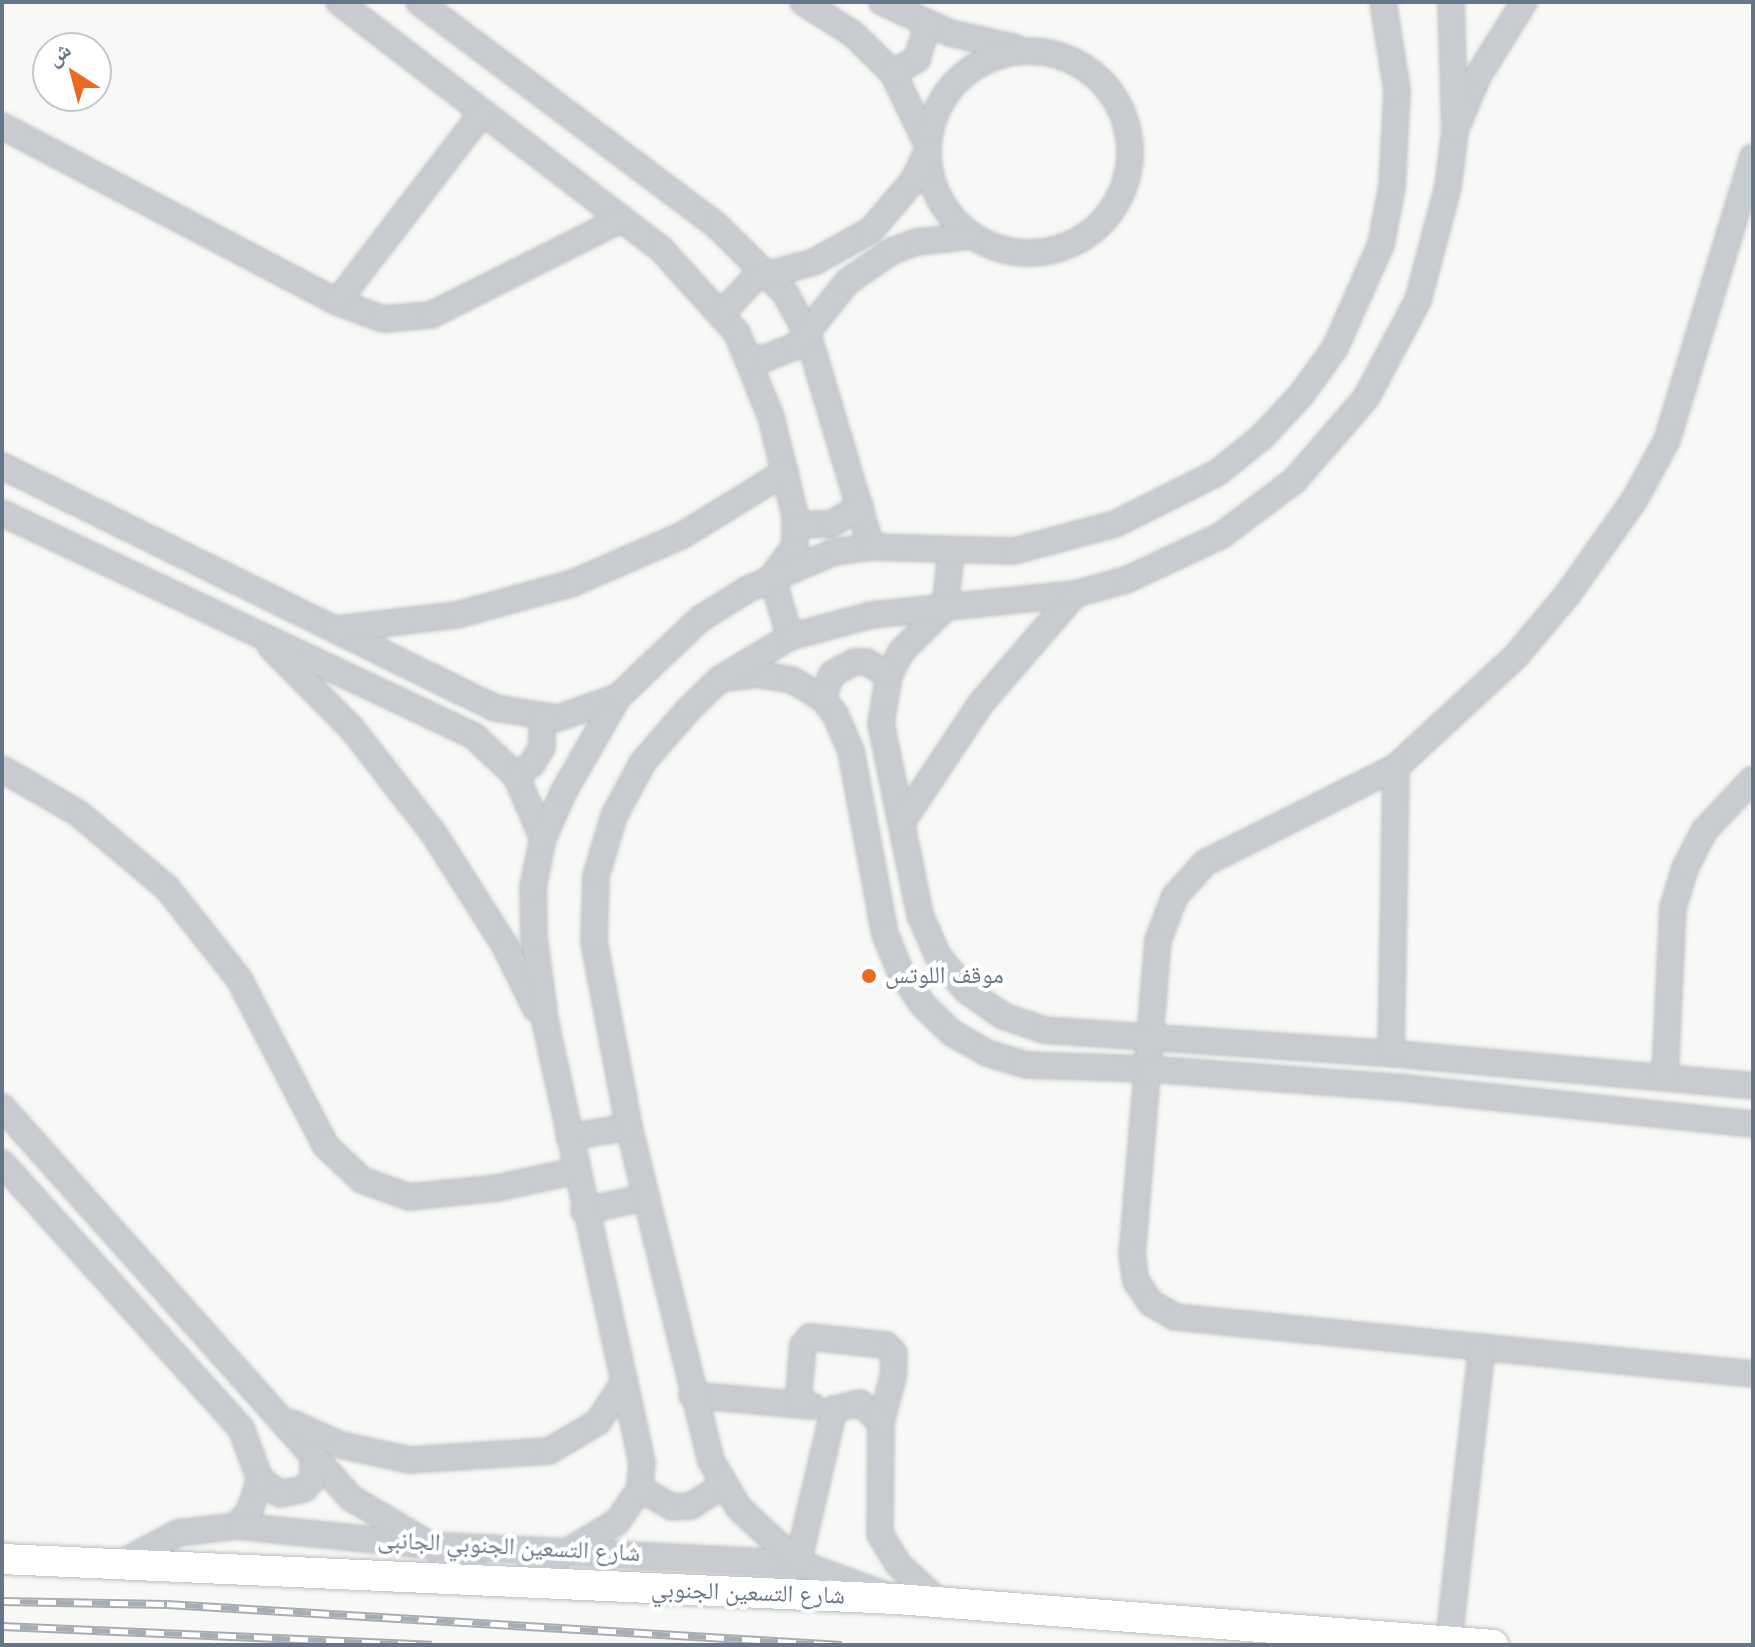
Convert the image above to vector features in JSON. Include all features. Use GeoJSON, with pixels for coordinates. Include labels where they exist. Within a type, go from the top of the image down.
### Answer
{"type":"FeatureCollection","features":[{"type":"Feature","properties":{"kind":"main road","name":"شارع التسعين الجنوبي"},"geometry":{"type":"LineString","coordinates":[[2,1559],[123,1562],[504,1583],[897,1599],[1493,1645]]}},
{"type":"Feature","properties":{"kind":"street"},"geometry":{"type":"LineString","coordinates":[[339,2],[660,248],[722,313],[749,358],[785,472],[797,525],[791,556],[772,577]]}},
{"type":"Feature","properties":{"kind":"street"},"geometry":{"type":"LineString","coordinates":[[419,2],[716,225],[785,293],[808,335],[871,547]]}},
{"type":"Feature","properties":{"kind":"street"},"geometry":{"type":"LineString","coordinates":[[803,2],[853,34],[893,73],[927,148],[939,199],[971,236]]}},
{"type":"Feature","properties":{"kind":"street"},"geometry":{"type":"LineString","coordinates":[[749,358],[782,354],[808,335],[829,302],[868,265],[917,242],[971,236],[1022,253],[1062,247],[1098,226],[1126,180],[1127,126],[1117,101],[1081,65],[1034,51],[991,44],[928,24],[882,2]]}},
{"type":"Feature","properties":{"kind":"street"},"geometry":{"type":"LineString","coordinates":[[2,466],[495,708],[542,718],[589,711],[618,697],[700,619],[772,577],[834,552],[871,547],[951,553],[1014,551],[1115,524],[1168,502],[1217,473],[1301,395],[1348,323],[1381,244],[1392,187],[1397,90],[1383,2]]}},
{"type":"Feature","properties":{"kind":"street"},"geometry":{"type":"LineString","coordinates":[[834,1409],[798,1563],[755,1526],[723,1485],[702,1437],[629,1127],[594,941],[596,876],[614,816],[643,762],[720,679],[790,637],[871,615],[1075,594],[1151,570],[1222,535],[1294,481],[1333,442],[1395,351],[1418,300],[1448,187],[1455,131],[1451,2]]}},
{"type":"Feature","properties":{"kind":"street"},"geometry":{"type":"LineString","coordinates":[[1455,131],[1478,76],[1524,2]]}},
{"type":"Feature","properties":{"kind":"street"},"geometry":{"type":"LineString","coordinates":[[893,73],[917,59],[928,24]]}},
{"type":"Feature","properties":{"kind":"street"},"geometry":{"type":"LineString","coordinates":[[722,313],[736,293],[766,273],[814,262],[871,230],[913,181],[939,107],[962,76],[984,61],[1034,51]]}},
{"type":"Feature","properties":{"kind":"street"},"geometry":{"type":"LineString","coordinates":[[337,302],[482,113]]}},
{"type":"Feature","properties":{"kind":"street"},"geometry":{"type":"LineString","coordinates":[[2,126],[337,302],[383,319],[431,315],[622,219]]}},
{"type":"Feature","properties":{"kind":"street"},"geometry":{"type":"LineString","coordinates":[[1753,157],[1681,406],[1635,499],[1516,656],[1396,767],[1206,862],[1189,877],[1158,940],[1132,1254],[1136,1281],[1151,1303],[1175,1317],[1753,1374]]}},
{"type":"Feature","properties":{"kind":"street"},"geometry":{"type":"LineString","coordinates":[[337,629],[457,615],[573,583],[683,535],[785,472]]}},
{"type":"Feature","properties":{"kind":"street"},"geometry":{"type":"LineString","coordinates":[[797,525],[831,524],[860,507]]}},
{"type":"Feature","properties":{"kind":"street"},"geometry":{"type":"LineString","coordinates":[[2,513],[474,736],[516,776],[543,838]]}},
{"type":"Feature","properties":{"kind":"street"},"geometry":{"type":"LineString","coordinates":[[951,553],[945,608],[910,642],[889,676],[881,723],[920,915],[938,956],[966,990],[1003,1016],[1044,1030],[1391,1054],[1753,1086]]}},
{"type":"Feature","properties":{"kind":"street"},"geometry":{"type":"LineString","coordinates":[[772,577],[790,637]]}},
{"type":"Feature","properties":{"kind":"street"},"geometry":{"type":"LineString","coordinates":[[902,822],[981,703],[1075,594]]}},
{"type":"Feature","properties":{"kind":"street"},"geometry":{"type":"LineString","coordinates":[[255,631],[353,730],[434,834],[505,946],[546,1027]]}},
{"type":"Feature","properties":{"kind":"street"},"geometry":{"type":"LineString","coordinates":[[822,698],[832,674],[854,662],[867,662],[889,676]]}},
{"type":"Feature","properties":{"kind":"street"},"geometry":{"type":"LineString","coordinates":[[720,679],[757,674],[792,680],[822,698],[851,751],[885,934],[900,971],[923,1005],[976,1046],[1026,1065],[1148,1069],[1404,1088],[1753,1124]]}},
{"type":"Feature","properties":{"kind":"street"},"geometry":{"type":"LineString","coordinates":[[2,1107],[351,1498],[425,1545],[504,1583],[573,1552],[617,1522],[640,1489],[642,1462],[575,1171],[546,1027],[534,937],[533,887],[543,838],[618,697]]}},
{"type":"Feature","properties":{"kind":"street"},"geometry":{"type":"LineString","coordinates":[[516,776],[542,747],[542,718]]}},
{"type":"Feature","properties":{"kind":"street"},"geometry":{"type":"LineString","coordinates":[[1391,1054],[1396,767]]}},
{"type":"Feature","properties":{"kind":"street"},"geometry":{"type":"LineString","coordinates":[[2,769],[78,813],[167,888],[239,979],[326,1146],[362,1180],[409,1197],[497,1188],[575,1171]]}},
{"type":"Feature","properties":{"kind":"street"},"geometry":{"type":"LineString","coordinates":[[1665,1076],[1673,908],[1681,881],[1704,831],[1753,779]]}},
{"type":"Feature","properties":{"kind":"street"},"geometry":{"type":"LineString","coordinates":[[1372,1086],[1365,1072],[1391,1054]]}},
{"type":"Feature","properties":{"kind":"street"},"geometry":{"type":"LineString","coordinates":[[1391,1054],[1417,1072],[1404,1088]]}},
{"type":"Feature","properties":{"kind":"street"},"geometry":{"type":"LineString","coordinates":[[569,1137],[629,1127]]}},
{"type":"Feature","properties":{"kind":"street"},"geometry":{"type":"LineString","coordinates":[[2,1163],[232,1415],[252,1450],[260,1479],[250,1510],[237,1526]]}},
{"type":"Feature","properties":{"kind":"street"},"geometry":{"type":"LineString","coordinates":[[584,1211],[646,1197]]}},
{"type":"Feature","properties":{"kind":"street"},"geometry":{"type":"LineString","coordinates":[[798,1404],[803,1345],[810,1337],[886,1345],[894,1353],[893,1377],[881,1422],[880,1534],[898,1564],[940,1603]]}},
{"type":"Feature","properties":{"kind":"street"},"geometry":{"type":"LineString","coordinates":[[1449,1640],[1482,1347]]}},
{"type":"Feature","properties":{"kind":"street"},"geometry":{"type":"LineString","coordinates":[[278,1414],[341,1445],[386,1457],[433,1461],[534,1453],[562,1446],[587,1431],[608,1409],[624,1382]]}},
{"type":"Feature","properties":{"kind":"street"},"geometry":{"type":"LineString","coordinates":[[692,1395],[834,1409],[860,1403],[881,1422]]}},
{"type":"Feature","properties":{"kind":"street"},"geometry":{"type":"LineString","coordinates":[[260,1479],[280,1494],[304,1489],[313,1479],[313,1454]]}},
{"type":"Feature","properties":{"kind":"street"},"geometry":{"type":"LineString","coordinates":[[640,1489],[672,1507],[691,1506],[723,1485]]}},
{"type":"Feature","properties":{"kind":"street","name":"شارع التسعين الجنوبي الجانبى"},"geometry":{"type":"LineString","coordinates":[[123,1562],[178,1533],[237,1526],[425,1545],[798,1563],[897,1599]]}},
{"type":"Feature","properties":{"kind":"railway"},"geometry":{"type":"LineString","coordinates":[[2,1601],[167,1604],[842,1645]]}},
{"type":"Feature","properties":{"kind":"railway"},"geometry":{"type":"LineString","coordinates":[[2,1626],[432,1645]]}},
{"type":"Feature","properties":{"kind":"place","name":"موقف اللوتس"},"geometry":{"type":"Point","coordinates":[869,976]}}]}
